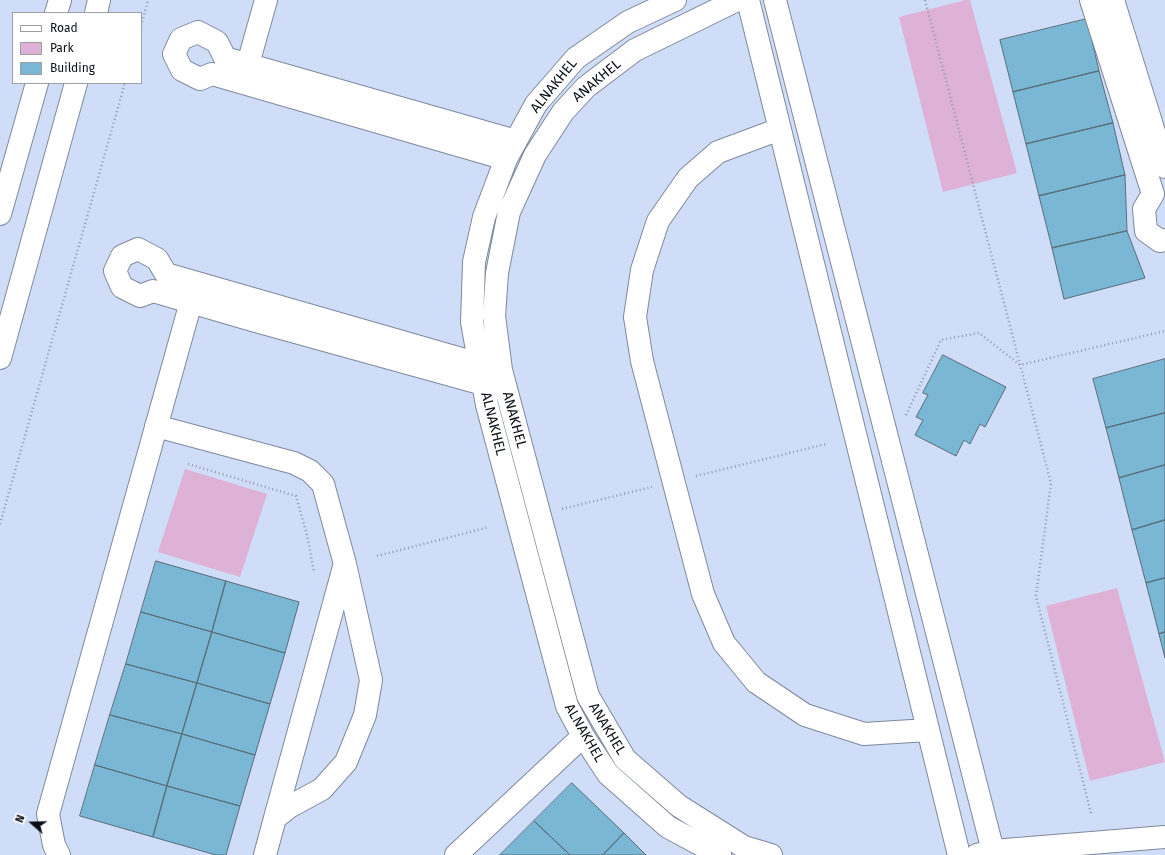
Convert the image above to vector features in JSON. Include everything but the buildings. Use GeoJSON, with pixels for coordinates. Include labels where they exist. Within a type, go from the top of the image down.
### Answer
{"type":"FeatureCollection","features":[{"type":"Feature","properties":{"kind":"street"},"geometry":{"type":"LineString","coordinates":[[56,12],[60,0]]}},
{"type":"Feature","properties":{"kind":"street"},"geometry":{"type":"LineString","coordinates":[[96,12],[99,0]]}},
{"type":"Feature","properties":{"kind":"street"},"geometry":{"type":"LineString","coordinates":[[248,64],[266,0]]}},
{"type":"Feature","properties":{"kind":"street","name":"ALNAKHEL"},"geometry":{"type":"LineString","coordinates":[[675,0],[628,22],[576,58],[536,104],[510,150],[484,217],[474,262],[472,322],[487,405],[567,706],[583,736],[608,774],[668,827],[720,855]]}},
{"type":"Feature","properties":{"kind":"street","name":"ANAKHEL"},"geometry":{"type":"LineString","coordinates":[[737,0],[635,50],[586,87],[563,112],[535,154],[509,212],[497,273],[494,316],[501,370],[588,696],[624,759],[679,806],[744,847],[771,855]]}},
{"type":"Feature","properties":{"kind":"street"},"geometry":{"type":"LineString","coordinates":[[748,0],[959,855]]}},
{"type":"Feature","properties":{"kind":"street"},"geometry":{"type":"LineString","coordinates":[[775,0],[988,854],[1165,837]]}},
{"type":"Feature","properties":{"kind":"street"},"geometry":{"type":"LineString","coordinates":[[1091,0],[1153,194],[1144,209],[1146,231],[1160,241],[1165,240]]}},
{"type":"Feature","properties":{"kind":"street"},"geometry":{"type":"LineString","coordinates":[[1113,0],[1165,167]]}},
{"type":"Feature","properties":{"kind":"street"},"geometry":{"type":"LineString","coordinates":[[198,32],[217,42],[225,58],[248,64],[510,150],[212,74],[200,79],[182,70],[174,54],[181,39],[198,32]]}},
{"type":"Feature","properties":{"kind":"street"},"geometry":{"type":"LineString","coordinates":[[0,214],[37,84]]}},
{"type":"Feature","properties":{"kind":"street"},"geometry":{"type":"LineString","coordinates":[[0,358],[76,84]]}},
{"type":"Feature","properties":{"kind":"street"},"geometry":{"type":"LineString","coordinates":[[780,129],[718,152],[688,178],[658,221],[642,270],[635,317],[642,361],[702,594],[724,643],[756,682],[806,715],[864,734],[928,730]]}},
{"type":"Feature","properties":{"kind":"street"},"geometry":{"type":"LineString","coordinates":[[138,249],[157,259],[166,274],[481,374],[191,302],[153,291],[140,296],[122,287],[115,271],[122,256],[138,249]]}},
{"type":"Feature","properties":{"kind":"street"},"geometry":{"type":"LineString","coordinates":[[59,855],[54,845],[48,814],[191,302]]}},
{"type":"Feature","properties":{"kind":"street"},"geometry":{"type":"LineString","coordinates":[[156,426],[294,463],[310,470],[323,484],[345,564],[371,680],[364,715],[346,762],[322,789],[289,807],[275,818]]}},
{"type":"Feature","properties":{"kind":"street"},"geometry":{"type":"LineString","coordinates":[[265,855],[345,564]]}},
{"type":"Feature","properties":{"kind":"street"},"geometry":{"type":"LineString","coordinates":[[456,855],[583,736]]}},
{"type":"Feature","properties":{"kind":"path"},"geometry":{"type":"LineString","coordinates":[[142,22],[148,0]]}},
{"type":"Feature","properties":{"kind":"path"},"geometry":{"type":"LineString","coordinates":[[925,0],[1051,483],[1036,596],[1091,813]]}},
{"type":"Feature","properties":{"kind":"path"},"geometry":{"type":"LineString","coordinates":[[0,524],[125,84]]}},
{"type":"Feature","properties":{"kind":"path"},"geometry":{"type":"LineString","coordinates":[[1020,365],[1165,331]]}},
{"type":"Feature","properties":{"kind":"path"},"geometry":{"type":"LineString","coordinates":[[905,418],[941,340],[979,333],[1020,365]]}},
{"type":"Feature","properties":{"kind":"path"},"geometry":{"type":"LineString","coordinates":[[188,464],[296,496],[308,535],[314,572]]}},
{"type":"Feature","properties":{"kind":"path"},"geometry":{"type":"LineString","coordinates":[[377,556],[489,527]]}},
{"type":"Feature","properties":{"kind":"shaded area"},"geometry":{"type":"Polygon","coordinates":[[[0,0],[1165,0],[1165,855],[0,855],[0,0]]]}},
{"type":"Feature","properties":{"kind":"green space"},"geometry":{"type":"Polygon","coordinates":[[[970,0],[1017,173],[943,192],[899,17],[970,0]]]}},
{"type":"Feature","properties":{"kind":"green space"},"geometry":{"type":"Polygon","coordinates":[[[185,469],[267,494],[240,577],[158,552],[185,469]]]}},
{"type":"Feature","properties":{"kind":"green space"},"geometry":{"type":"Polygon","coordinates":[[[1117,588],[1165,762],[1090,781],[1046,606],[1117,588]]]}}]}
